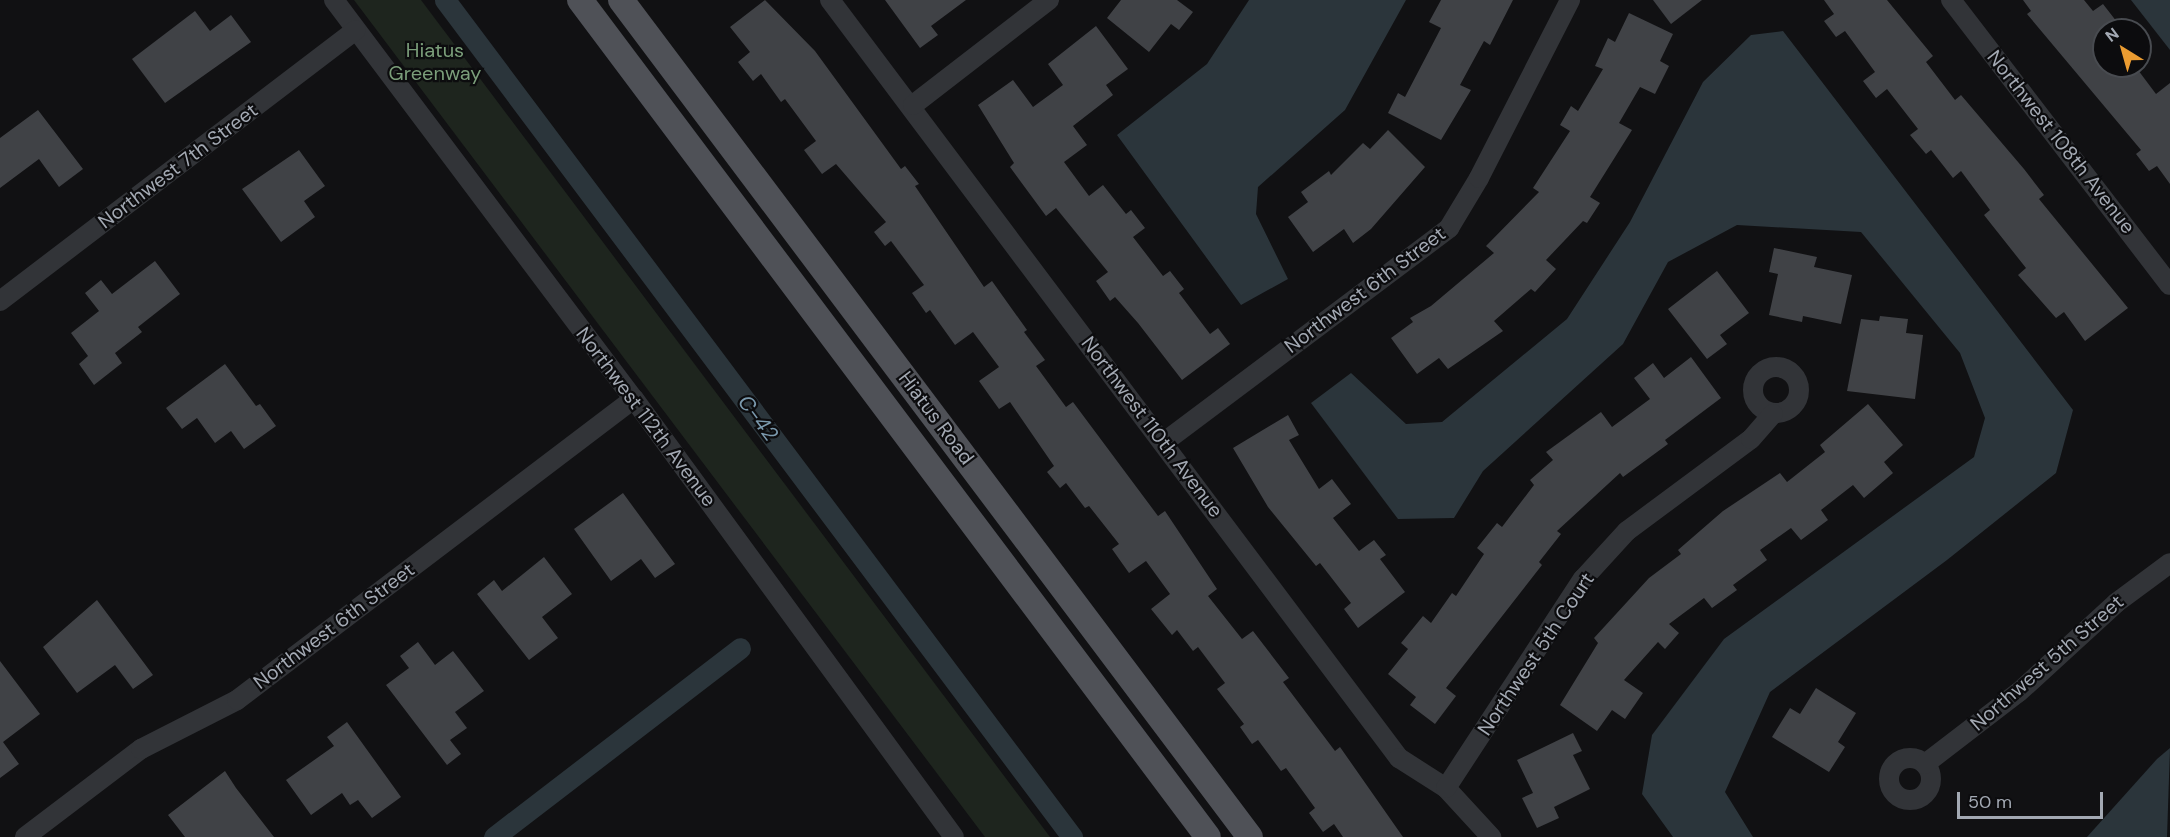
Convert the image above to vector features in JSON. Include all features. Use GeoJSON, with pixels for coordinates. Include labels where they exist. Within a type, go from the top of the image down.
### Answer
{"type":"FeatureCollection","features":[{"type":"Feature","properties":{"kind":"main road","name":"Hiatus Road"},"geometry":{"type":"LineString","coordinates":[[580,0],[1208,837]]}},
{"type":"Feature","properties":{"kind":"main road","name":"Hiatus Road"},"geometry":{"type":"LineString","coordinates":[[621,0],[1250,837]]}},
{"type":"Feature","properties":{"kind":"street","name":"Northwest 112th Avenue"},"geometry":{"type":"LineString","coordinates":[[334,0],[634,399],[954,837]]}},
{"type":"Feature","properties":{"kind":"street","name":"Northwest 110th Avenue"},"geometry":{"type":"LineString","coordinates":[[830,0],[913,105],[1398,758],[1446,788],[1491,837]]}},
{"type":"Feature","properties":{"kind":"street"},"geometry":{"type":"LineString","coordinates":[[913,105],[1049,0]]}},
{"type":"Feature","properties":{"kind":"street","name":"Northwest 6th Street"},"geometry":{"type":"LineString","coordinates":[[1163,443],[1449,228],[1479,178],[1570,0]]}},
{"type":"Feature","properties":{"kind":"street","name":"Northwest 108th Avenue"},"geometry":{"type":"LineString","coordinates":[[1951,0],[2170,285]]}},
{"type":"Feature","properties":{"kind":"street","name":"Northwest 7th Street"},"geometry":{"type":"LineString","coordinates":[[0,301],[356,30]]}},
{"type":"Feature","properties":{"kind":"street","name":"Northwest 6th Street"},"geometry":{"type":"LineString","coordinates":[[25,837],[141,749],[237,699],[634,399]]}},
{"type":"Feature","properties":{"kind":"street","name":"Northwest 5th Court"},"geometry":{"type":"LineString","coordinates":[[1446,788],[1583,579],[1627,531],[1751,439],[1773,414]]}},
{"type":"Feature","properties":{"kind":"street","name":"Northwest 5th Street"},"geometry":{"type":"LineString","coordinates":[[1925,764],[2019,692],[2116,603],[2170,563]]}},
{"type":"Feature","properties":{"kind":"green space","name":"Hiatus Greenway"},"geometry":{"type":"Polygon","coordinates":[[[354,0],[421,0],[1050,837],[985,837],[354,0]]]}},
{"type":"Feature","properties":{"kind":"shaded area"},"geometry":{"type":"Polygon","coordinates":[[[1249,0],[1406,0],[1345,110],[1258,187],[1256,214],[1288,279],[1241,305],[1117,135],[1207,64],[1249,0]]]}},
{"type":"Feature","properties":{"kind":"shaded area"},"geometry":{"type":"Polygon","coordinates":[[[2131,0],[2170,0],[2170,50],[2152,27],[2152,18],[2145,18],[2131,0]]]}},
{"type":"Feature","properties":{"kind":"shaded area"},"geometry":{"type":"Polygon","coordinates":[[[1783,31],[2073,410],[2056,473],[1947,560],[1770,692],[1725,792],[1753,837],[1673,837],[1642,794],[1652,735],[1724,639],[1974,457],[1985,418],[1960,353],[1861,232],[1737,225],[1668,262],[1623,344],[1483,471],[1454,518],[1398,519],[1311,403],[1351,373],[1406,424],[1442,422],[1567,319],[1630,222],[1703,82],[1751,35],[1783,31]]]}},
{"type":"Feature","properties":{"kind":"shaded area"},"geometry":{"type":"Polygon","coordinates":[[[2170,748],[2167,837],[2087,837],[2157,759],[2170,748]]]}},
{"type":"Feature","properties":{"kind":"building"},"geometry":{"type":"Polygon","coordinates":[[[765,0],[815,51],[901,169],[905,166],[919,184],[915,186],[984,287],[992,281],[1027,330],[1024,332],[1045,360],[1036,366],[1066,407],[1073,402],[1158,516],[1165,511],[1217,589],[1208,596],[1242,639],[1253,631],[1289,678],[1283,682],[1335,751],[1340,747],[1403,837],[1343,837],[1334,824],[1323,832],[1309,813],[1315,808],[1286,768],[1281,771],[1258,740],[1252,744],[1240,727],[1244,724],[1217,689],[1225,683],[1198,647],[1193,651],[1177,630],[1172,635],[1151,609],[1170,594],[1146,561],[1129,573],[1112,549],[1119,544],[1089,506],[1085,508],[1066,483],[1060,488],[1047,472],[1054,466],[1010,402],[999,409],[979,381],[999,367],[973,332],[955,345],[930,310],[926,313],[912,293],[924,285],[891,241],[885,246],[874,232],[886,222],[836,164],[822,174],[804,150],[816,141],[785,99],[781,102],[761,74],[753,81],[738,62],[750,52],[730,27],[765,0]]]}},
{"type":"Feature","properties":{"kind":"building"},"geometry":{"type":"Polygon","coordinates":[[[885,0],[966,0],[931,26],[938,35],[920,48],[885,0]]]}},
{"type":"Feature","properties":{"kind":"building"},"geometry":{"type":"Polygon","coordinates":[[[1121,0],[1177,0],[1193,12],[1179,30],[1171,24],[1149,52],[1107,18],[1121,0]]]}},
{"type":"Feature","properties":{"kind":"building"},"geometry":{"type":"Polygon","coordinates":[[[1441,0],[1513,0],[1490,45],[1484,41],[1460,85],[1471,90],[1441,140],[1388,113],[1398,93],[1405,97],[1441,28],[1429,22],[1441,0]]]}},
{"type":"Feature","properties":{"kind":"building"},"geometry":{"type":"Polygon","coordinates":[[[1653,0],[1702,0],[1671,24],[1653,0]]]}},
{"type":"Feature","properties":{"kind":"building"},"geometry":{"type":"Polygon","coordinates":[[[1824,0],[1887,0],[1933,56],[1926,62],[1955,100],[1961,95],[2024,169],[2044,195],[2039,199],[2128,308],[2085,341],[2064,312],[2056,318],[2018,275],[2026,268],[1984,215],[1990,210],[1961,171],[1953,178],[1931,150],[1926,154],[1910,135],[1918,129],[1887,89],[1876,98],[1863,81],[1875,72],[1845,31],[1836,37],[1824,21],[1834,14],[1824,0]]]}},
{"type":"Feature","properties":{"kind":"building"},"geometry":{"type":"Polygon","coordinates":[[[2023,0],[2084,0],[2093,11],[2103,4],[2114,18],[2092,18],[2092,78],[2144,78],[2156,94],[2170,83],[2170,184],[2157,166],[2149,171],[2136,154],[2141,150],[2027,14],[2031,11],[2023,0]]]}},
{"type":"Feature","properties":{"kind":"building"},"geometry":{"type":"Polygon","coordinates":[[[195,11],[210,31],[231,15],[251,42],[165,103],[132,59],[195,11]]]}},
{"type":"Feature","properties":{"kind":"building"},"geometry":{"type":"Polygon","coordinates":[[[1629,13],[1673,34],[1660,61],[1669,66],[1655,94],[1640,87],[1619,123],[1632,130],[1590,197],[1600,203],[1587,223],[1583,221],[1546,260],[1556,269],[1535,292],[1531,289],[1494,321],[1503,331],[1448,369],[1439,358],[1417,374],[1391,338],[1413,322],[1410,318],[1431,306],[1494,253],[1486,246],[1539,192],[1533,188],[1570,131],[1560,125],[1571,106],[1578,111],[1603,69],[1595,66],[1608,38],[1615,42],[1629,13]]]}},
{"type":"Feature","properties":{"kind":"building"},"geometry":{"type":"Polygon","coordinates":[[[1096,26],[1128,69],[1106,85],[1113,95],[1073,126],[1087,145],[1064,162],[1089,196],[1103,185],[1126,214],[1131,210],[1145,228],[1133,237],[1163,276],[1170,271],[1184,289],[1179,293],[1210,334],[1218,328],[1230,344],[1182,380],[1115,297],[1110,301],[1096,281],[1108,272],[1056,208],[1046,216],[1010,167],[1014,163],[978,105],[1013,80],[1033,107],[1063,85],[1048,64],[1096,26]]]}},
{"type":"Feature","properties":{"kind":"building"},"geometry":{"type":"Polygon","coordinates":[[[38,110],[83,169],[59,187],[39,159],[0,188],[0,138],[38,110]]]}},
{"type":"Feature","properties":{"kind":"building"},"geometry":{"type":"Polygon","coordinates":[[[1388,130],[1425,167],[1371,229],[1353,243],[1344,229],[1313,252],[1288,217],[1308,202],[1301,192],[1329,171],[1331,175],[1363,143],[1370,149],[1388,130]]]}},
{"type":"Feature","properties":{"kind":"building"},"geometry":{"type":"Polygon","coordinates":[[[299,150],[325,186],[304,201],[315,217],[281,242],[242,189],[299,150]]]}},
{"type":"Feature","properties":{"kind":"building"},"geometry":{"type":"Polygon","coordinates":[[[1774,248],[1817,257],[1814,267],[1852,275],[1841,324],[1803,316],[1802,322],[1769,315],[1778,274],[1769,272],[1774,248]]]}},
{"type":"Feature","properties":{"kind":"building"},"geometry":{"type":"Polygon","coordinates":[[[155,261],[180,294],[138,327],[142,332],[115,353],[122,363],[94,385],[79,364],[88,356],[71,333],[99,311],[85,293],[101,280],[112,294],[155,261]]]}},
{"type":"Feature","properties":{"kind":"building"},"geometry":{"type":"Polygon","coordinates":[[[1717,271],[1749,313],[1720,335],[1727,344],[1707,359],[1668,309],[1717,271]]]}},
{"type":"Feature","properties":{"kind":"building"},"geometry":{"type":"Polygon","coordinates":[[[1880,316],[1908,319],[1906,333],[1923,335],[1915,399],[1847,391],[1861,319],[1879,321],[1880,316]]]}},
{"type":"Feature","properties":{"kind":"building"},"geometry":{"type":"Polygon","coordinates":[[[1691,357],[1721,398],[1665,440],[1668,444],[1623,477],[1620,473],[1557,531],[1561,534],[1539,562],[1542,565],[1446,688],[1456,696],[1435,724],[1410,705],[1416,697],[1388,674],[1408,649],[1401,643],[1423,616],[1431,623],[1452,593],[1456,596],[1484,554],[1477,548],[1497,523],[1502,527],[1534,485],[1530,480],[1553,460],[1546,452],[1601,412],[1612,427],[1650,399],[1634,378],[1653,363],[1664,378],[1691,357]]]}},
{"type":"Feature","properties":{"kind":"building"},"geometry":{"type":"Polygon","coordinates":[[[225,364],[256,406],[260,404],[276,426],[244,449],[231,431],[215,443],[197,418],[182,429],[166,408],[225,364]]]}},
{"type":"Feature","properties":{"kind":"building"},"geometry":{"type":"Polygon","coordinates":[[[1868,404],[1903,445],[1884,462],[1893,473],[1864,498],[1853,485],[1821,510],[1828,520],[1801,540],[1791,528],[1760,550],[1767,560],[1733,585],[1737,590],[1712,608],[1704,598],[1669,624],[1679,633],[1665,649],[1658,642],[1624,680],[1643,693],[1625,719],[1612,710],[1597,731],[1560,705],[1598,643],[1594,638],[1649,578],[1681,554],[1678,550],[1723,511],[1780,473],[1787,482],[1825,452],[1820,445],[1868,404]]]}},
{"type":"Feature","properties":{"kind":"building"},"geometry":{"type":"Polygon","coordinates":[[[1288,415],[1299,435],[1289,440],[1319,489],[1332,479],[1351,504],[1333,518],[1359,551],[1374,540],[1386,555],[1380,559],[1405,592],[1358,628],[1344,609],[1351,603],[1320,563],[1316,566],[1268,507],[1233,448],[1288,415]]]}},
{"type":"Feature","properties":{"kind":"building"},"geometry":{"type":"Polygon","coordinates":[[[623,493],[675,564],[655,578],[641,559],[611,581],[574,529],[623,493]]]}},
{"type":"Feature","properties":{"kind":"building"},"geometry":{"type":"Polygon","coordinates":[[[544,557],[572,594],[542,617],[558,638],[529,660],[477,594],[494,580],[502,591],[544,557]]]}},
{"type":"Feature","properties":{"kind":"building"},"geometry":{"type":"Polygon","coordinates":[[[97,600],[153,675],[133,689],[115,665],[77,693],[43,647],[97,600]]]}},
{"type":"Feature","properties":{"kind":"building"},"geometry":{"type":"Polygon","coordinates":[[[418,642],[435,665],[453,651],[484,691],[455,712],[467,728],[450,740],[461,754],[447,765],[386,685],[409,668],[400,656],[418,642]]]}},
{"type":"Feature","properties":{"kind":"building"},"geometry":{"type":"Polygon","coordinates":[[[0,661],[40,714],[3,742],[19,764],[0,778],[0,661]]]}},
{"type":"Feature","properties":{"kind":"building"},"geometry":{"type":"Polygon","coordinates":[[[1816,688],[1856,713],[1838,742],[1845,747],[1829,772],[1772,737],[1790,708],[1800,714],[1816,688]]]}},
{"type":"Feature","properties":{"kind":"building"},"geometry":{"type":"Polygon","coordinates":[[[347,722],[401,797],[372,818],[358,800],[350,805],[342,793],[311,815],[286,780],[334,746],[327,737],[347,722]]]}},
{"type":"Feature","properties":{"kind":"building"},"geometry":{"type":"Polygon","coordinates":[[[1573,733],[1582,751],[1573,755],[1590,789],[1554,807],[1559,818],[1537,828],[1522,798],[1533,793],[1517,760],[1573,733]]]}},
{"type":"Feature","properties":{"kind":"building"},"geometry":{"type":"Polygon","coordinates":[[[225,771],[274,837],[185,837],[168,815],[225,771]]]}},
{"type":"Feature","properties":{"kind":"waterway","name":"C-42"},"geometry":{"type":"LineString","coordinates":[[445,0],[1072,837]]}},
{"type":"Feature","properties":{"kind":"waterway"},"geometry":{"type":"LineString","coordinates":[[494,837],[740,648]]}}]}
